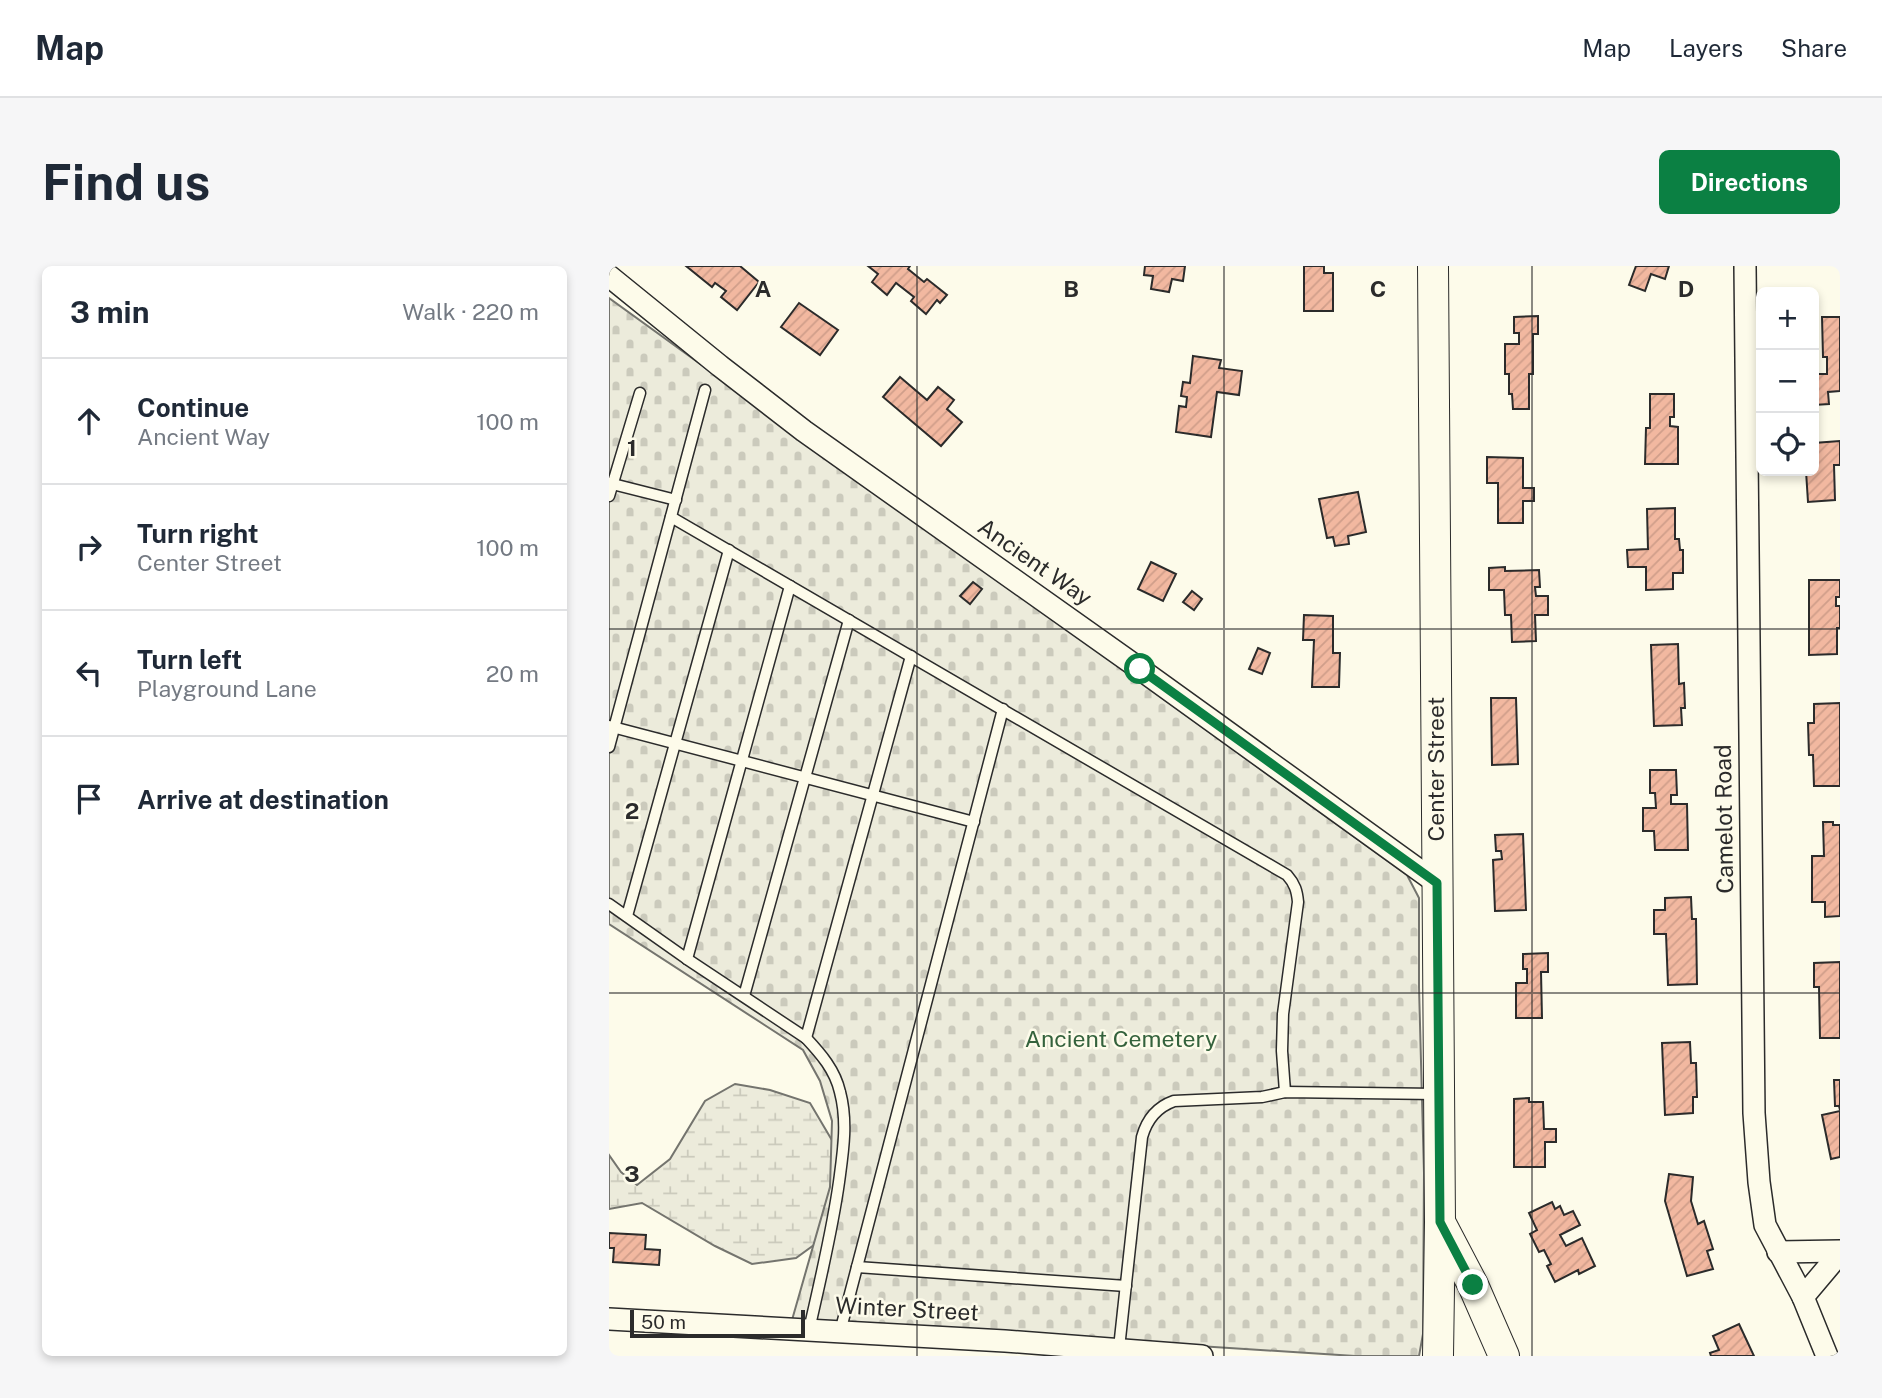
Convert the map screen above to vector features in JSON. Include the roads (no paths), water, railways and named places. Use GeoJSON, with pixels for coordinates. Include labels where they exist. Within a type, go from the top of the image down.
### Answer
{"type":"FeatureCollection","features":[{"type":"Feature","properties":{"kind":"street","name":"Center Street"},"geometry":{"type":"LineString","coordinates":[[1433,266],[1440,1222],[1438,1356]]}},
{"type":"Feature","properties":{"kind":"street","name":"Camelot Road"},"geometry":{"type":"LineString","coordinates":[[1745,266],[1754,1113],[1759,1182],[1765,1225],[1803,1297],[1827,1356]]}},
{"type":"Feature","properties":{"kind":"street","name":"Ancient Way"},"geometry":{"type":"LineString","coordinates":[[609,276],[804,431],[1437,883]]}},
{"type":"Feature","properties":{"kind":"street"},"geometry":{"type":"LineString","coordinates":[[1440,1222],[1473,1285],[1504,1356]]}},
{"type":"Feature","properties":{"kind":"street"},"geometry":{"type":"LineString","coordinates":[[1778,1252],[1840,1252]]}},
{"type":"Feature","properties":{"kind":"street"},"geometry":{"type":"LineString","coordinates":[[1803,1297],[1840,1252]]}},
{"type":"Feature","properties":{"kind":"street","name":"Winter Street"},"geometry":{"type":"LineString","coordinates":[[609,1319],[1119,1348],[1202,1356]]}},
{"type":"Feature","properties":{"kind":"lane"},"geometry":{"type":"LineString","coordinates":[[609,747],[612,726],[705,390]]}},
{"type":"Feature","properties":{"kind":"lane"},"geometry":{"type":"LineString","coordinates":[[609,496],[641,393]]}},
{"type":"Feature","properties":{"kind":"lane"},"geometry":{"type":"LineString","coordinates":[[611,483],[676,500]]}},
{"type":"Feature","properties":{"kind":"lane"},"geometry":{"type":"LineString","coordinates":[[671,517],[1287,875],[1294,882],[1298,902],[1283,1014],[1285,1092]]}},
{"type":"Feature","properties":{"kind":"lane"},"geometry":{"type":"LineString","coordinates":[[627,916],[729,550]]}},
{"type":"Feature","properties":{"kind":"lane"},"geometry":{"type":"LineString","coordinates":[[687,959],[790,586]]}},
{"type":"Feature","properties":{"kind":"lane"},"geometry":{"type":"LineString","coordinates":[[744,996],[849,620]]}},
{"type":"Feature","properties":{"kind":"lane"},"geometry":{"type":"LineString","coordinates":[[806,1038],[911,656]]}},
{"type":"Feature","properties":{"kind":"lane"},"geometry":{"type":"LineString","coordinates":[[840,1332],[1003,709]]}},
{"type":"Feature","properties":{"kind":"lane"},"geometry":{"type":"LineString","coordinates":[[612,726],[974,822]]}},
{"type":"Feature","properties":{"kind":"lane"},"geometry":{"type":"LineString","coordinates":[[609,904],[806,1038],[834,1073],[845,1123],[845,1145],[835,1208],[809,1330]]}},
{"type":"Feature","properties":{"kind":"lane"},"geometry":{"type":"LineString","coordinates":[[1119,1348],[1142,1137],[1145,1126],[1165,1104],[1174,1101],[1262,1097],[1285,1092],[1439,1094]]}},
{"type":"Feature","properties":{"kind":"lane"},"geometry":{"type":"LineString","coordinates":[[857,1267],[1126,1286]]}},
{"type":"Feature","properties":{"kind":"park label","name":"Ancient Cemetery"},"geometry":{"type":"Point","coordinates":[1121,1039]}}]}
